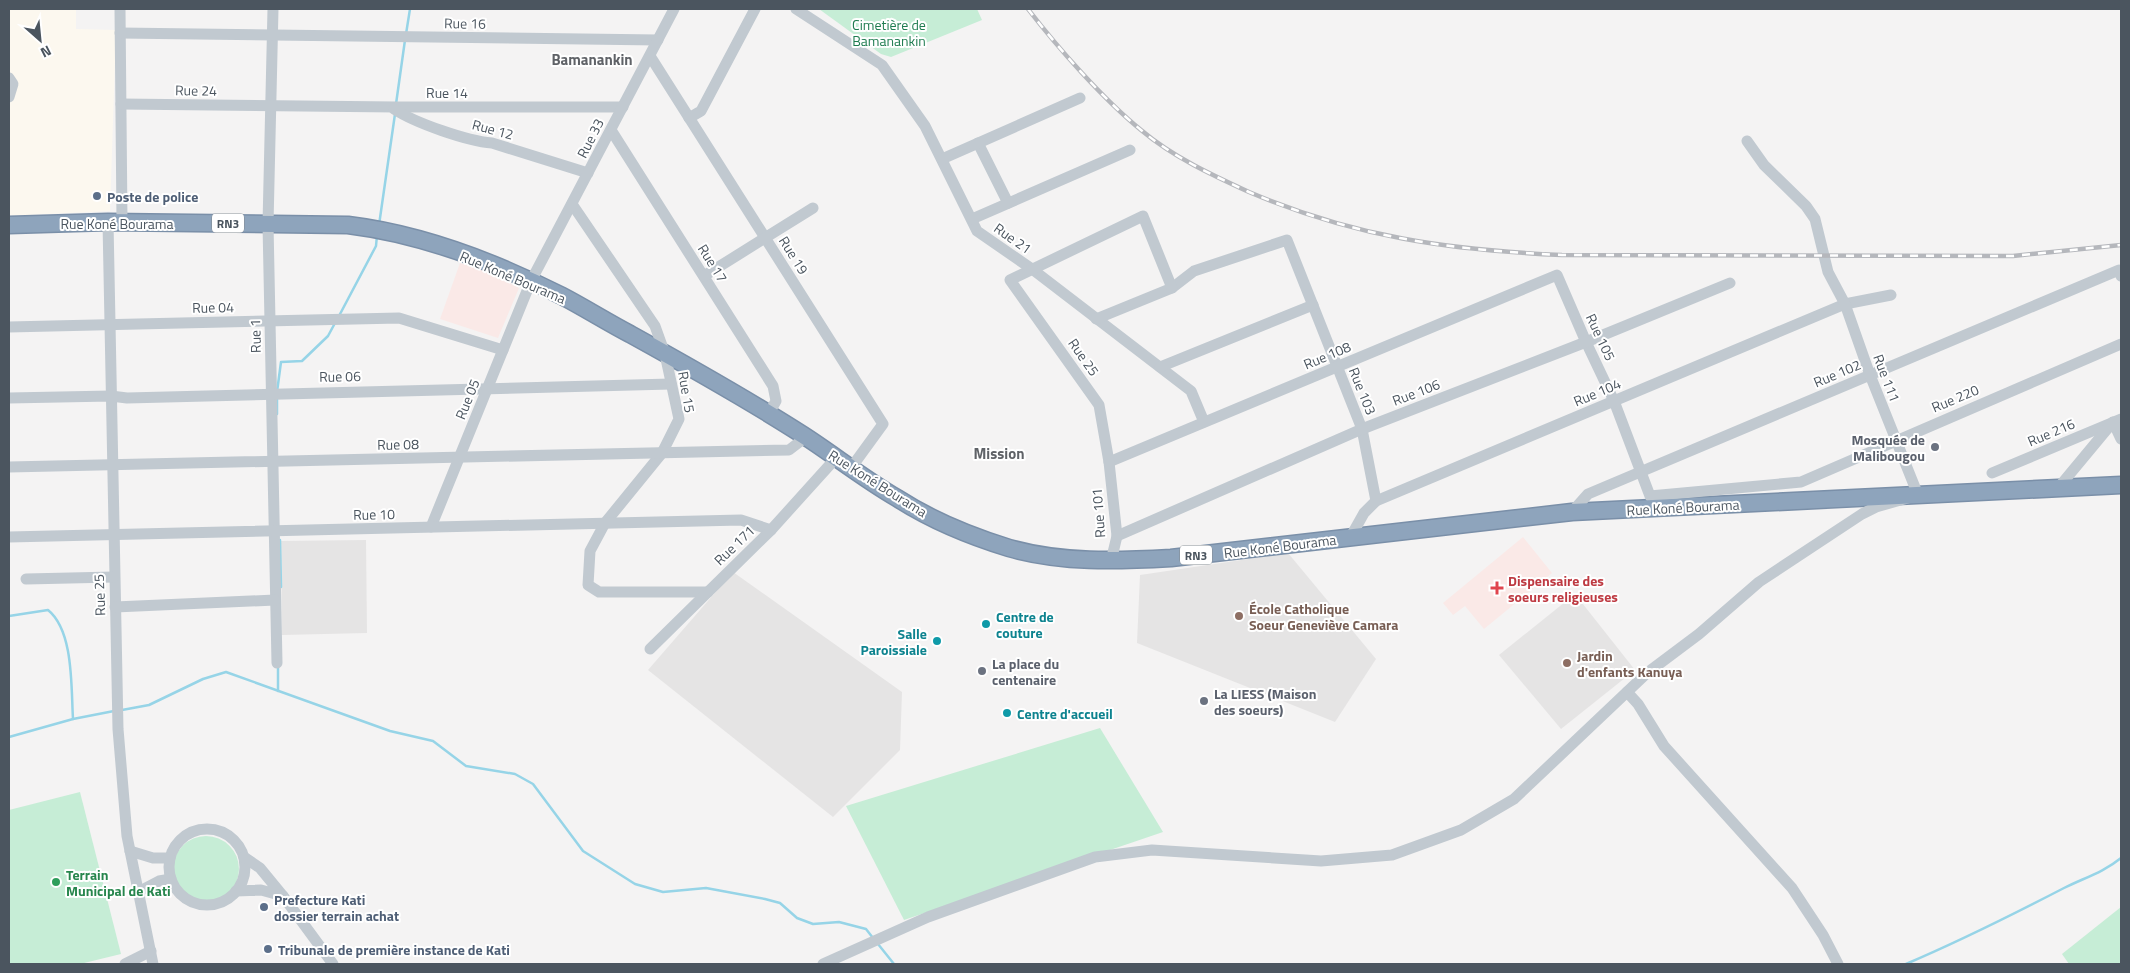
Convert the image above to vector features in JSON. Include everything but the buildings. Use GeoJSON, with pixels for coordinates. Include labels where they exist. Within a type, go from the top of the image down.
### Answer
{"type":"FeatureCollection","features":[{"type":"Feature","properties":{"kind":"highway","name":"Rue Koné Bourama"},"geometry":{"type":"LineString","coordinates":[[9,225],[115,222],[348,225],[378,229],[470,257],[564,297],[665,354],[769,413],[851,468],[925,514],[978,538],[1012,548],[1068,558],[1111,562],[1171,558],[1572,512],[2121,485]]}},
{"type":"Feature","properties":{"kind":"street","name":"Rue 25"},"geometry":{"type":"LineString","coordinates":[[120,9],[121,104],[109,324],[112,396],[112,535],[118,729],[130,851],[153,964]]}},
{"type":"Feature","properties":{"kind":"street","name":"Rue 1"},"geometry":{"type":"LineString","coordinates":[[273,9],[268,224],[277,663]]}},
{"type":"Feature","properties":{"kind":"street","name":"Rue 33"},"geometry":{"type":"LineString","coordinates":[[530,281],[674,9]]}},
{"type":"Feature","properties":{"kind":"street"},"geometry":{"type":"LineString","coordinates":[[689,118],[700,111],[755,9]]}},
{"type":"Feature","properties":{"kind":"street","name":"Rue 21"},"geometry":{"type":"LineString","coordinates":[[796,9],[882,65],[925,126],[978,231],[1032,269],[1191,391],[1204,422]]}},
{"type":"Feature","properties":{"kind":"street","name":"Rue 16"},"geometry":{"type":"LineString","coordinates":[[120,33],[658,40]]}},
{"type":"Feature","properties":{"kind":"street","name":"Rue 19"},"geometry":{"type":"LineString","coordinates":[[650,56],[883,424],[851,468]]}},
{"type":"Feature","properties":{"kind":"street"},"geometry":{"type":"LineString","coordinates":[[9,78],[13,84],[9,97]]}},
{"type":"Feature","properties":{"kind":"street"},"geometry":{"type":"LineString","coordinates":[[942,159],[1080,98]]}},
{"type":"Feature","properties":{"kind":"street","name":"Rue 24"},"geometry":{"type":"LineString","coordinates":[[121,104],[271,106]]}},
{"type":"Feature","properties":{"kind":"street","name":"Rue 14"},"geometry":{"type":"LineString","coordinates":[[271,106],[623,106]]}},
{"type":"Feature","properties":{"kind":"street","name":"Rue 12"},"geometry":{"type":"LineString","coordinates":[[392,107],[449,132],[481,142],[492,143],[588,173]]}},
{"type":"Feature","properties":{"kind":"street","name":"Rue 17"},"geometry":{"type":"LineString","coordinates":[[611,130],[773,386],[776,401],[769,413]]}},
{"type":"Feature","properties":{"kind":"street","name":"Rue 111"},"geometry":{"type":"LineString","coordinates":[[1746,142],[1764,165],[1806,206],[1815,219],[1828,272],[1845,304],[1870,375],[1918,495]]}},
{"type":"Feature","properties":{"kind":"street"},"geometry":{"type":"LineString","coordinates":[[978,143],[1008,204]]}},
{"type":"Feature","properties":{"kind":"street"},"geometry":{"type":"LineString","coordinates":[[972,219],[1130,150]]}},
{"type":"Feature","properties":{"kind":"street","name":"Rue 15"},"geometry":{"type":"LineString","coordinates":[[572,204],[655,326],[665,354],[679,419],[662,453],[605,523],[590,551],[588,585],[599,592],[708,592]]}},
{"type":"Feature","properties":{"kind":"street"},"geometry":{"type":"LineString","coordinates":[[704,276],[813,208]]}},
{"type":"Feature","properties":{"kind":"street"},"geometry":{"type":"LineString","coordinates":[[1032,269],[1144,216],[1172,288],[1096,319]]}},
{"type":"Feature","properties":{"kind":"street","name":"Rue 103"},"geometry":{"type":"LineString","coordinates":[[1172,288],[1194,271],[1287,240],[1362,429],[1376,501]]}},
{"type":"Feature","properties":{"kind":"street","name":"Rue 25"},"geometry":{"type":"LineString","coordinates":[[1032,269],[1010,280],[1099,406],[1109,462]]}},
{"type":"Feature","properties":{"kind":"street","name":"Rue 102"},"geometry":{"type":"LineString","coordinates":[[1572,512],[1588,494],[1870,375],[2120,273]]}},
{"type":"Feature","properties":{"kind":"street","name":"Rue 105"},"geometry":{"type":"LineString","coordinates":[[1557,275],[1614,401],[1650,496]]}},
{"type":"Feature","properties":{"kind":"street","name":"Rue 108"},"geometry":{"type":"LineString","coordinates":[[1109,462],[1557,275]]}},
{"type":"Feature","properties":{"kind":"street","name":"Rue 05"},"geometry":{"type":"LineString","coordinates":[[431,527],[530,281]]}},
{"type":"Feature","properties":{"kind":"street","name":"Rue 106"},"geometry":{"type":"LineString","coordinates":[[1116,536],[1362,429],[1586,342],[1730,283]]}},
{"type":"Feature","properties":{"kind":"street","name":"Rue 104"},"geometry":{"type":"LineString","coordinates":[[1350,538],[1364,513],[1376,501],[1845,304],[1891,295]]}},
{"type":"Feature","properties":{"kind":"street"},"geometry":{"type":"LineString","coordinates":[[1160,367],[1313,305]]}},
{"type":"Feature","properties":{"kind":"street","name":"Rue 04"},"geometry":{"type":"LineString","coordinates":[[9,326],[399,318],[503,350]]}},
{"type":"Feature","properties":{"kind":"street","name":"Rue 220"},"geometry":{"type":"LineString","coordinates":[[1650,496],[1801,482],[2121,344]]}},
{"type":"Feature","properties":{"kind":"street","name":"Rue 06"},"geometry":{"type":"LineString","coordinates":[[9,398],[112,396],[127,398],[271,392],[671,384]]}},
{"type":"Feature","properties":{"kind":"street"},"geometry":{"type":"LineString","coordinates":[[2117,421],[2121,439]]}},
{"type":"Feature","properties":{"kind":"street"},"geometry":{"type":"LineString","coordinates":[[2059,487],[2117,421]]}},
{"type":"Feature","properties":{"kind":"street","name":"Rue 216"},"geometry":{"type":"LineString","coordinates":[[1992,472],[2117,421]]}},
{"type":"Feature","properties":{"kind":"street","name":"Rue 08"},"geometry":{"type":"LineString","coordinates":[[9,467],[789,450],[806,437]]}},
{"type":"Feature","properties":{"kind":"street","name":"Rue 171"},"geometry":{"type":"LineString","coordinates":[[650,649],[771,530],[836,458]]}},
{"type":"Feature","properties":{"kind":"street","name":"Rue 101"},"geometry":{"type":"LineString","coordinates":[[1109,462],[1116,536],[1111,562]]}},
{"type":"Feature","properties":{"kind":"street"},"geometry":{"type":"LineString","coordinates":[[822,964],[928,917],[1095,857],[1152,850],[1321,861],[1392,855],[1462,830],[1514,799],[1647,673],[1699,634],[1759,582],[1862,514],[1876,507],[1918,495]]}},
{"type":"Feature","properties":{"kind":"street","name":"Rue 10"},"geometry":{"type":"LineString","coordinates":[[9,537],[741,520],[771,530]]}},
{"type":"Feature","properties":{"kind":"street"},"geometry":{"type":"LineString","coordinates":[[26,578],[114,577]]}},
{"type":"Feature","properties":{"kind":"street"},"geometry":{"type":"LineString","coordinates":[[115,607],[276,600]]}},
{"type":"Feature","properties":{"kind":"street"},"geometry":{"type":"LineString","coordinates":[[1627,692],[1638,704],[1664,746],[1792,888],[1823,936],[1838,964]]}},
{"type":"Feature","properties":{"kind":"street"},"geometry":{"type":"LineString","coordinates":[[244,857],[245,870],[242,883],[223,902],[211,905],[199,904],[188,900],[179,893],[171,879],[170,858],[175,847],[185,837],[194,832],[209,829],[222,832],[233,839],[244,857],[260,868],[333,964]]}},
{"type":"Feature","properties":{"kind":"street"},"geometry":{"type":"LineString","coordinates":[[130,851],[153,858],[170,858]]}},
{"type":"Feature","properties":{"kind":"street"},"geometry":{"type":"LineString","coordinates":[[138,892],[159,881],[171,879]]}},
{"type":"Feature","properties":{"kind":"street"},"geometry":{"type":"LineString","coordinates":[[236,891],[261,890],[283,896]]}},
{"type":"Feature","properties":{"kind":"street"},"geometry":{"type":"LineString","coordinates":[[124,964],[151,951]]}},
{"type":"Feature","properties":{"kind":"shaded area"},"geometry":{"type":"Polygon","coordinates":[[[9,9],[76,9],[76,29],[116,30],[110,211],[9,216],[9,9]]]}},
{"type":"Feature","properties":{"kind":"shaded area"},"geometry":{"type":"Polygon","coordinates":[[[460,263],[487,271],[519,288],[498,338],[440,319],[460,263]]]}},
{"type":"Feature","properties":{"kind":"shaded area","name":"Dispensaire des soeurs religieuses"},"geometry":{"type":"Polygon","coordinates":[[[1523,537],[1552,573],[1484,629],[1465,606],[1453,615],[1443,603],[1523,537]]]}},
{"type":"Feature","properties":{"kind":"shaded area"},"geometry":{"type":"Polygon","coordinates":[[[366,540],[367,633],[282,635],[281,541],[366,540]]]}},
{"type":"Feature","properties":{"kind":"shaded area","name":"École Catholique Soeur Geneviève Camara"},"geometry":{"type":"Polygon","coordinates":[[[1288,553],[1376,659],[1335,722],[1137,643],[1140,575],[1288,553]]]}},
{"type":"Feature","properties":{"kind":"shaded area"},"geometry":{"type":"Polygon","coordinates":[[[733,572],[902,692],[900,750],[833,817],[648,670],[733,572]]]}},
{"type":"Feature","properties":{"kind":"shaded area","name":"Jardin d'enfants Kanuya"},"geometry":{"type":"Polygon","coordinates":[[[1575,594],[1635,670],[1561,729],[1499,655],[1575,594]]]}},
{"type":"Feature","properties":{"kind":"green space","name":"Cimetière de Bamanankin"},"geometry":{"type":"Polygon","coordinates":[[[819,9],[977,9],[982,20],[891,57],[881,54],[819,9]]]}},
{"type":"Feature","properties":{"kind":"green space"},"geometry":{"type":"Polygon","coordinates":[[[1100,728],[1163,832],[904,920],[846,806],[1100,728]]]}},
{"type":"Feature","properties":{"kind":"green space","name":"Terrain Municipal de Kati"},"geometry":{"type":"Polygon","coordinates":[[[80,792],[121,954],[80,964],[9,964],[9,810],[80,792]]]}},
{"type":"Feature","properties":{"kind":"green space"},"geometry":{"type":"Polygon","coordinates":[[[206,836],[219,839],[229,846],[236,856],[239,869],[236,882],[229,892],[219,899],[206,902],[193,899],[183,892],[176,882],[173,869],[176,856],[183,846],[193,839],[206,836]]]}},
{"type":"Feature","properties":{"kind":"green space"},"geometry":{"type":"Polygon","coordinates":[[[2121,907],[2121,964],[2069,964],[2062,954],[2121,907]]]}},
{"type":"Feature","properties":{"kind":"waterway"},"geometry":{"type":"LineString","coordinates":[[406,34],[410,9]]}},
{"type":"Feature","properties":{"kind":"waterway"},"geometry":{"type":"LineString","coordinates":[[396,104],[405,40]]}},
{"type":"Feature","properties":{"kind":"waterway"},"geometry":{"type":"LineString","coordinates":[[379,225],[395,114]]}},
{"type":"Feature","properties":{"kind":"waterway"},"geometry":{"type":"LineString","coordinates":[[339,316],[376,246],[377,235]]}},
{"type":"Feature","properties":{"kind":"waterway"},"geometry":{"type":"LineString","coordinates":[[277,392],[281,362],[302,361],[328,336],[335,323]]}},
{"type":"Feature","properties":{"kind":"waterway"},"geometry":{"type":"LineString","coordinates":[[277,397],[277,414]]}},
{"type":"Feature","properties":{"kind":"waterway"},"geometry":{"type":"LineString","coordinates":[[280,540],[281,587]]}},
{"type":"Feature","properties":{"kind":"waterway"},"geometry":{"type":"LineString","coordinates":[[9,616],[48,610],[56,619],[63,632],[70,661],[73,719]]}},
{"type":"Feature","properties":{"kind":"waterway"},"geometry":{"type":"LineString","coordinates":[[278,667],[278,691]]}},
{"type":"Feature","properties":{"kind":"waterway"},"geometry":{"type":"LineString","coordinates":[[122,710],[149,705],[203,679],[226,672],[390,731],[433,741],[466,766],[515,774],[533,784],[583,851],[635,884],[663,892],[706,888],[765,899],[780,903],[797,918],[813,924],[839,922],[866,929],[873,938]]}},
{"type":"Feature","properties":{"kind":"waterway"},"geometry":{"type":"LineString","coordinates":[[9,737],[73,719],[114,711]]}},
{"type":"Feature","properties":{"kind":"waterway"},"geometry":{"type":"LineString","coordinates":[[1906,964],[2101,871],[2121,858]]}},
{"type":"Feature","properties":{"kind":"waterway"},"geometry":{"type":"LineString","coordinates":[[878,944],[894,964]]}},
{"type":"Feature","properties":{"kind":"railway"},"geometry":{"type":"LineString","coordinates":[[1028,9],[1067,56],[1126,118],[1153,140],[1179,157],[1249,192],[1288,207],[1327,220],[1402,238],[1441,245],[1562,255],[2013,256],[2121,245]]}},
{"type":"Feature","properties":{"kind":"place","name":"Poste de police"},"geometry":{"type":"Point","coordinates":[97,196]}},
{"type":"Feature","properties":{"kind":"place","name":"Mosquée de Malibougou"},"geometry":{"type":"Point","coordinates":[1935,447]}},
{"type":"Feature","properties":{"kind":"place","name":"Dispensaire des soeurs religieuses"},"geometry":{"type":"Point","coordinates":[1497,588]}},
{"type":"Feature","properties":{"kind":"place","name":"École Catholique Soeur Geneviève Camara"},"geometry":{"type":"Point","coordinates":[1239,616]}},
{"type":"Feature","properties":{"kind":"place","name":"Centre de couture"},"geometry":{"type":"Point","coordinates":[986,624]}},
{"type":"Feature","properties":{"kind":"place","name":"Salle Paroissiale"},"geometry":{"type":"Point","coordinates":[937,641]}},
{"type":"Feature","properties":{"kind":"place","name":"Jardin d'enfants Kanuya"},"geometry":{"type":"Point","coordinates":[1567,663]}},
{"type":"Feature","properties":{"kind":"place","name":"La place du centenaire"},"geometry":{"type":"Point","coordinates":[982,671]}},
{"type":"Feature","properties":{"kind":"place","name":"La LIESS (Maison des soeurs)"},"geometry":{"type":"Point","coordinates":[1204,701]}},
{"type":"Feature","properties":{"kind":"place","name":"Centre d'accueil"},"geometry":{"type":"Point","coordinates":[1007,713]}},
{"type":"Feature","properties":{"kind":"place","name":"Terrain Municipal de Kati"},"geometry":{"type":"Point","coordinates":[56,882]}},
{"type":"Feature","properties":{"kind":"place","name":"Prefecture Kati dossier terrain achat"},"geometry":{"type":"Point","coordinates":[264,907]}},
{"type":"Feature","properties":{"kind":"place","name":"Tribunale de première instance de Kati"},"geometry":{"type":"Point","coordinates":[268,949]}},
{"type":"Feature","properties":{"kind":"district","name":"Bamanankin"},"geometry":{"type":"Point","coordinates":[592,59]}},
{"type":"Feature","properties":{"kind":"district","name":"Mission"},"geometry":{"type":"Point","coordinates":[999,453]}}]}
